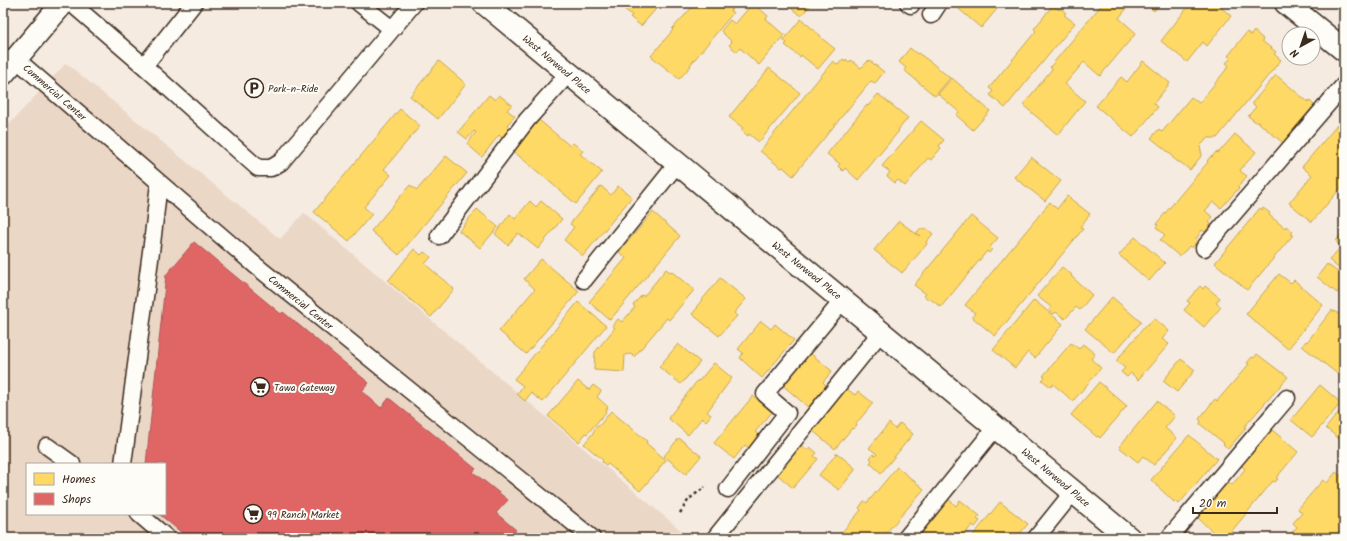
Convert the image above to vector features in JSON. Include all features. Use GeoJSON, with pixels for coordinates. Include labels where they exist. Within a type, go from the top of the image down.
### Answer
{"type":"FeatureCollection","features":[{"type":"Feature","properties":{"kind":"street","name":"West Norwood Place"},"geometry":{"type":"LineString","coordinates":[[484,3],[844,300],[1129,538]]}},
{"type":"Feature","properties":{"kind":"street"},"geometry":{"type":"LineString","coordinates":[[1286,3],[1344,50]]}},
{"type":"Feature","properties":{"kind":"street"},"geometry":{"type":"LineString","coordinates":[[10,67],[63,6]]}},
{"type":"Feature","properties":{"kind":"lane"},"geometry":{"type":"LineString","coordinates":[[144,66],[194,3]]}},
{"type":"Feature","properties":{"kind":"lane"},"geometry":{"type":"LineString","coordinates":[[359,3],[392,29]]}},
{"type":"Feature","properties":{"kind":"lane"},"geometry":{"type":"LineString","coordinates":[[63,6],[144,66],[258,168],[271,168],[281,162],[290,153],[414,3]]}},
{"type":"Feature","properties":{"kind":"lane","name":"Commercial Center"},"geometry":{"type":"LineString","coordinates":[[10,67],[50,87],[255,265],[592,538]]}},
{"type":"Feature","properties":{"kind":"lane"},"geometry":{"type":"LineString","coordinates":[[439,236],[527,120],[569,74]]}},
{"type":"Feature","properties":{"kind":"lane"},"geometry":{"type":"LineString","coordinates":[[1204,248],[1344,85]]}},
{"type":"Feature","properties":{"kind":"lane"},"geometry":{"type":"LineString","coordinates":[[584,280],[678,164]]}},
{"type":"Feature","properties":{"kind":"lane"},"geometry":{"type":"LineString","coordinates":[[123,463],[159,183]]}},
{"type":"Feature","properties":{"kind":"lane"},"geometry":{"type":"LineString","coordinates":[[728,489],[787,413],[765,394],[844,300]]}},
{"type":"Feature","properties":{"kind":"lane"},"geometry":{"type":"LineString","coordinates":[[715,538],[881,332]]}},
{"type":"Feature","properties":{"kind":"lane"},"geometry":{"type":"LineString","coordinates":[[1169,538],[1287,398]]}},
{"type":"Feature","properties":{"kind":"lane"},"geometry":{"type":"LineString","coordinates":[[906,538],[996,427]]}},
{"type":"Feature","properties":{"kind":"lane"},"geometry":{"type":"LineString","coordinates":[[47,446],[71,463]]}},
{"type":"Feature","properties":{"kind":"lane"},"geometry":{"type":"LineString","coordinates":[[1036,538],[1073,492]]}},
{"type":"Feature","properties":{"kind":"lane"},"geometry":{"type":"LineString","coordinates":[[140,515],[167,538]]}},
{"type":"Feature","properties":{"kind":"path"},"geometry":{"type":"LineString","coordinates":[[680,513],[690,499],[706,486],[728,489]]}},
{"type":"Feature","properties":{"kind":"shaded area"},"geometry":{"type":"Polygon","coordinates":[[[66,63],[280,239],[304,213],[690,538],[3,538],[3,131],[66,63]]]}},
{"type":"Feature","properties":{"kind":"building: Homes"},"geometry":{"type":"Polygon","coordinates":[[[621,3],[661,3],[641,26],[630,17],[632,15],[619,5],[621,3]]]}},
{"type":"Feature","properties":{"kind":"building: Homes"},"geometry":{"type":"Polygon","coordinates":[[[696,3],[727,3],[733,8],[730,11],[733,13],[679,79],[651,56],[673,30],[672,29],[696,3]]]}},
{"type":"Feature","properties":{"kind":"building: Homes"},"geometry":{"type":"Polygon","coordinates":[[[753,3],[768,16],[766,19],[784,35],[759,65],[740,48],[737,52],[729,45],[732,42],[721,31],[730,20],[735,24],[753,3]]]}},
{"type":"Feature","properties":{"kind":"building: Homes"},"geometry":{"type":"Polygon","coordinates":[[[785,3],[812,3],[801,16],[785,3]]]}},
{"type":"Feature","properties":{"kind":"building: Homes"},"geometry":{"type":"Polygon","coordinates":[[[952,3],[1002,3],[981,28],[952,3]]]}},
{"type":"Feature","properties":{"kind":"building: Homes"},"geometry":{"type":"Polygon","coordinates":[[[1103,3],[1131,3],[1119,18],[1136,33],[1100,76],[1084,62],[1065,84],[1085,101],[1058,135],[1023,105],[1052,69],[1050,67],[1103,3]]]}},
{"type":"Feature","properties":{"kind":"building: Homes"},"geometry":{"type":"Polygon","coordinates":[[[1145,3],[1160,3],[1154,11],[1145,3]]]}},
{"type":"Feature","properties":{"kind":"building: Homes"},"geometry":{"type":"Polygon","coordinates":[[[1191,3],[1216,3],[1231,16],[1207,46],[1203,42],[1187,62],[1161,41],[1191,3]]]}},
{"type":"Feature","properties":{"kind":"building: Homes"},"geometry":{"type":"Polygon","coordinates":[[[1053,5],[1059,10],[1060,8],[1066,13],[1064,15],[1075,23],[1005,108],[990,95],[993,91],[989,88],[1036,31],[1034,29],[1053,5]]]}},
{"type":"Feature","properties":{"kind":"building: Homes"},"geometry":{"type":"Polygon","coordinates":[[[801,19],[835,49],[818,69],[801,55],[800,57],[785,45],[787,43],[783,40],[801,19]]]}},
{"type":"Feature","properties":{"kind":"building: Homes"},"geometry":{"type":"Polygon","coordinates":[[[1254,31],[1263,39],[1262,41],[1276,52],[1274,54],[1281,60],[1217,138],[1206,138],[1200,146],[1202,155],[1190,170],[1178,162],[1172,157],[1172,155],[1151,138],[1159,129],[1162,132],[1191,97],[1199,103],[1229,66],[1226,63],[1231,58],[1228,56],[1247,32],[1251,35],[1254,31]]]}},
{"type":"Feature","properties":{"kind":"building: Homes"},"geometry":{"type":"Polygon","coordinates":[[[910,48],[950,78],[935,96],[904,70],[906,68],[899,62],[910,48]]]}},
{"type":"Feature","properties":{"kind":"building: Homes"},"geometry":{"type":"Polygon","coordinates":[[[843,59],[845,61],[846,59],[849,62],[851,60],[861,68],[869,60],[884,72],[875,83],[871,81],[793,176],[760,151],[833,61],[838,65],[843,59]]]}},
{"type":"Feature","properties":{"kind":"building: Homes"},"geometry":{"type":"Polygon","coordinates":[[[439,61],[466,84],[438,119],[410,96],[439,61]]]}},
{"type":"Feature","properties":{"kind":"building: Homes"},"geometry":{"type":"Polygon","coordinates":[[[1143,61],[1170,83],[1154,103],[1158,107],[1133,137],[1096,106],[1121,77],[1127,82],[1143,61]]]}},
{"type":"Feature","properties":{"kind":"building: Homes"},"geometry":{"type":"Polygon","coordinates":[[[769,68],[800,93],[759,142],[749,134],[748,136],[741,130],[743,128],[729,117],[769,68]]]}},
{"type":"Feature","properties":{"kind":"building: Homes"},"geometry":{"type":"Polygon","coordinates":[[[1276,75],[1308,102],[1309,100],[1314,105],[1283,143],[1258,122],[1257,123],[1248,116],[1256,107],[1252,103],[1276,75]]]}},
{"type":"Feature","properties":{"kind":"building: Homes"},"geometry":{"type":"Polygon","coordinates":[[[952,78],[990,111],[973,130],[956,115],[959,112],[938,94],[952,78]]]}},
{"type":"Feature","properties":{"kind":"building: Homes"},"geometry":{"type":"Polygon","coordinates":[[[878,94],[908,118],[858,180],[845,168],[843,171],[838,166],[840,164],[827,154],[867,105],[868,106],[878,94]]]}},
{"type":"Feature","properties":{"kind":"building: Homes"},"geometry":{"type":"Polygon","coordinates":[[[489,95],[495,100],[499,95],[512,105],[507,110],[515,116],[507,125],[510,128],[502,138],[499,135],[482,157],[467,144],[476,132],[474,131],[467,139],[458,132],[489,95]]]}},
{"type":"Feature","properties":{"kind":"building: Homes"},"geometry":{"type":"Polygon","coordinates":[[[400,109],[420,126],[384,169],[391,175],[364,207],[372,214],[349,241],[314,212],[400,109]]]}},
{"type":"Feature","properties":{"kind":"building: Homes"},"geometry":{"type":"Polygon","coordinates":[[[539,120],[570,146],[573,143],[583,151],[580,154],[602,172],[576,204],[513,151],[539,120]]]}},
{"type":"Feature","properties":{"kind":"building: Homes"},"geometry":{"type":"Polygon","coordinates":[[[921,121],[944,140],[939,146],[941,148],[931,160],[928,158],[905,186],[898,180],[895,183],[887,176],[890,172],[882,166],[921,121]]]}},
{"type":"Feature","properties":{"kind":"building: Homes"},"geometry":{"type":"Polygon","coordinates":[[[1338,124],[1344,129],[1344,184],[1312,222],[1289,203],[1312,175],[1302,167],[1338,124]]]}},
{"type":"Feature","properties":{"kind":"building: Homes"},"geometry":{"type":"Polygon","coordinates":[[[1235,134],[1256,152],[1240,171],[1247,176],[1238,187],[1239,188],[1221,208],[1213,202],[1205,211],[1213,217],[1209,222],[1211,224],[1205,232],[1202,230],[1195,239],[1197,241],[1192,248],[1189,246],[1179,256],[1160,240],[1165,235],[1156,227],[1158,225],[1156,224],[1208,162],[1207,161],[1211,156],[1212,157],[1216,152],[1218,153],[1235,134]]]}},
{"type":"Feature","properties":{"kind":"building: Homes"},"geometry":{"type":"Polygon","coordinates":[[[446,156],[467,173],[399,255],[371,231],[410,185],[417,190],[446,156]]]}},
{"type":"Feature","properties":{"kind":"building: Homes"},"geometry":{"type":"Polygon","coordinates":[[[1031,157],[1061,181],[1045,201],[1014,177],[1031,157]]]}},
{"type":"Feature","properties":{"kind":"building: Homes"},"geometry":{"type":"Polygon","coordinates":[[[601,186],[611,195],[618,186],[632,197],[583,256],[564,240],[574,227],[570,224],[601,186]]]}},
{"type":"Feature","properties":{"kind":"building: Homes"},"geometry":{"type":"Polygon","coordinates":[[[1067,196],[1090,214],[1080,227],[1083,229],[995,336],[972,317],[975,313],[965,305],[1050,202],[1057,209],[1067,196]]]}},
{"type":"Feature","properties":{"kind":"building: Homes"},"geometry":{"type":"Polygon","coordinates":[[[530,201],[536,207],[541,201],[562,219],[538,249],[518,233],[508,245],[495,234],[510,214],[515,219],[530,201]]]}},
{"type":"Feature","properties":{"kind":"building: Homes"},"geometry":{"type":"Polygon","coordinates":[[[1260,208],[1262,210],[1263,208],[1270,213],[1269,215],[1285,228],[1286,226],[1293,232],[1291,234],[1293,235],[1247,290],[1215,263],[1260,208]]]}},
{"type":"Feature","properties":{"kind":"building: Homes"},"geometry":{"type":"Polygon","coordinates":[[[477,209],[498,227],[480,248],[459,231],[477,209]]]}},
{"type":"Feature","properties":{"kind":"building: Homes"},"geometry":{"type":"Polygon","coordinates":[[[653,212],[680,236],[610,320],[589,302],[626,258],[619,252],[653,212]]]}},
{"type":"Feature","properties":{"kind":"building: Homes"},"geometry":{"type":"Polygon","coordinates":[[[971,216],[998,238],[990,247],[992,249],[989,253],[987,251],[941,307],[924,296],[926,294],[914,285],[971,216]]]}},
{"type":"Feature","properties":{"kind":"building: Homes"},"geometry":{"type":"Polygon","coordinates":[[[899,221],[919,236],[920,235],[916,233],[921,228],[923,230],[926,228],[933,234],[926,242],[927,244],[902,273],[874,250],[899,221]]]}},
{"type":"Feature","properties":{"kind":"building: Homes"},"geometry":{"type":"Polygon","coordinates":[[[1344,231],[1344,273],[1329,260],[1341,247],[1336,241],[1344,231]]]}},
{"type":"Feature","properties":{"kind":"building: Homes"},"geometry":{"type":"Polygon","coordinates":[[[1135,237],[1165,263],[1149,281],[1119,255],[1135,237]]]}},
{"type":"Feature","properties":{"kind":"building: Homes"},"geometry":{"type":"Polygon","coordinates":[[[414,249],[421,255],[424,252],[431,257],[425,264],[454,289],[431,317],[388,281],[414,249]]]}},
{"type":"Feature","properties":{"kind":"building: Homes"},"geometry":{"type":"Polygon","coordinates":[[[541,259],[579,291],[526,354],[499,331],[535,289],[524,279],[541,259]]]}},
{"type":"Feature","properties":{"kind":"building: Homes"},"geometry":{"type":"Polygon","coordinates":[[[1327,264],[1344,277],[1344,284],[1337,293],[1317,277],[1327,264]]]}},
{"type":"Feature","properties":{"kind":"building: Homes"},"geometry":{"type":"Polygon","coordinates":[[[1062,267],[1092,295],[1080,310],[1076,307],[1065,319],[1056,312],[1054,314],[1049,310],[1051,307],[1037,296],[1062,267]]]}},
{"type":"Feature","properties":{"kind":"building: Homes"},"geometry":{"type":"Polygon","coordinates":[[[666,269],[670,272],[671,271],[694,290],[669,320],[667,318],[634,357],[631,354],[625,355],[624,372],[594,370],[595,352],[615,328],[612,326],[618,319],[622,322],[635,307],[633,305],[642,295],[644,296],[666,269]]]}},
{"type":"Feature","properties":{"kind":"building: Homes"},"geometry":{"type":"Polygon","coordinates":[[[1279,274],[1291,283],[1294,280],[1323,305],[1288,349],[1246,314],[1279,274]]]}},
{"type":"Feature","properties":{"kind":"building: Homes"},"geometry":{"type":"Polygon","coordinates":[[[720,278],[746,299],[734,313],[737,316],[719,336],[692,314],[720,278]]]}},
{"type":"Feature","properties":{"kind":"building: Homes"},"geometry":{"type":"Polygon","coordinates":[[[1200,286],[1203,289],[1205,286],[1220,298],[1216,303],[1221,307],[1204,327],[1184,310],[1190,303],[1187,301],[1200,286]]]}},
{"type":"Feature","properties":{"kind":"building: Homes"},"geometry":{"type":"Polygon","coordinates":[[[1112,297],[1141,322],[1114,353],[1085,329],[1112,297]]]}},
{"type":"Feature","properties":{"kind":"building: Homes"},"geometry":{"type":"Polygon","coordinates":[[[1034,300],[1063,324],[1035,358],[1028,352],[1015,368],[993,350],[1034,300]]]}},
{"type":"Feature","properties":{"kind":"building: Homes"},"geometry":{"type":"Polygon","coordinates":[[[578,302],[606,326],[543,402],[531,393],[525,401],[517,394],[523,386],[514,379],[578,302]]]}},
{"type":"Feature","properties":{"kind":"building: Homes"},"geometry":{"type":"Polygon","coordinates":[[[1332,310],[1344,318],[1344,379],[1302,346],[1306,341],[1307,342],[1332,310]]]}},
{"type":"Feature","properties":{"kind":"building: Homes"},"geometry":{"type":"Polygon","coordinates":[[[1154,318],[1169,331],[1162,339],[1169,344],[1138,380],[1131,373],[1127,377],[1121,372],[1125,368],[1116,361],[1146,325],[1147,326],[1154,318]]]}},
{"type":"Feature","properties":{"kind":"building: Homes"},"geometry":{"type":"Polygon","coordinates":[[[761,321],[771,329],[775,324],[794,340],[762,378],[740,358],[743,353],[738,349],[761,321]]]}},
{"type":"Feature","properties":{"kind":"building: Homes"},"geometry":{"type":"Polygon","coordinates":[[[1071,343],[1079,349],[1083,344],[1095,354],[1091,359],[1101,368],[1073,401],[1053,384],[1051,387],[1042,380],[1045,377],[1043,376],[1071,343]]]}},
{"type":"Feature","properties":{"kind":"building: Homes"},"geometry":{"type":"Polygon","coordinates":[[[678,344],[700,362],[681,384],[659,367],[678,344]]]}},
{"type":"Feature","properties":{"kind":"building: Homes"},"geometry":{"type":"Polygon","coordinates":[[[810,353],[832,371],[823,382],[827,386],[809,408],[779,382],[810,353]]]}},
{"type":"Feature","properties":{"kind":"building: Homes"},"geometry":{"type":"Polygon","coordinates":[[[1257,354],[1288,377],[1244,427],[1246,428],[1228,449],[1223,444],[1224,443],[1200,424],[1201,421],[1199,419],[1215,399],[1217,401],[1249,364],[1247,363],[1252,357],[1254,358],[1257,354]]]}},
{"type":"Feature","properties":{"kind":"building: Homes"},"geometry":{"type":"Polygon","coordinates":[[[1181,359],[1195,370],[1177,392],[1163,381],[1181,359]]]}},
{"type":"Feature","properties":{"kind":"building: Homes"},"geometry":{"type":"Polygon","coordinates":[[[714,363],[732,378],[707,412],[711,415],[706,421],[702,418],[688,435],[668,418],[698,380],[699,381],[714,363]]]}},
{"type":"Feature","properties":{"kind":"building: Homes"},"geometry":{"type":"Polygon","coordinates":[[[578,381],[589,390],[593,385],[601,391],[597,397],[608,407],[605,411],[606,412],[579,442],[548,416],[578,381]]]}},
{"type":"Feature","properties":{"kind":"building: Homes"},"geometry":{"type":"Polygon","coordinates":[[[1099,382],[1127,406],[1100,438],[1071,415],[1099,382]]]}},
{"type":"Feature","properties":{"kind":"building: Homes"},"geometry":{"type":"Polygon","coordinates":[[[842,385],[855,395],[858,391],[873,403],[856,424],[857,425],[853,429],[852,428],[835,449],[807,426],[842,385]]]}},
{"type":"Feature","properties":{"kind":"building: Homes"},"geometry":{"type":"Polygon","coordinates":[[[1320,385],[1341,403],[1312,437],[1291,420],[1320,385]]]}},
{"type":"Feature","properties":{"kind":"building: Homes"},"geometry":{"type":"Polygon","coordinates":[[[753,396],[773,411],[755,432],[761,436],[750,449],[745,445],[734,459],[714,443],[753,396]]]}},
{"type":"Feature","properties":{"kind":"building: Homes"},"geometry":{"type":"Polygon","coordinates":[[[1157,401],[1175,416],[1165,428],[1177,438],[1154,465],[1143,456],[1138,462],[1119,447],[1157,401]]]}},
{"type":"Feature","properties":{"kind":"building: Homes"},"geometry":{"type":"Polygon","coordinates":[[[1342,408],[1344,410],[1344,443],[1326,428],[1342,408]]]}},
{"type":"Feature","properties":{"kind":"building: Homes"},"geometry":{"type":"Polygon","coordinates":[[[611,411],[647,441],[646,443],[666,460],[658,472],[640,491],[608,464],[606,465],[602,462],[603,460],[584,444],[595,428],[600,425],[611,411]]]}},
{"type":"Feature","properties":{"kind":"building: Homes"},"geometry":{"type":"Polygon","coordinates":[[[889,423],[895,429],[900,423],[913,434],[881,473],[870,463],[872,460],[870,458],[873,454],[875,456],[877,454],[869,448],[889,423]]]}},
{"type":"Feature","properties":{"kind":"building: Homes"},"geometry":{"type":"Polygon","coordinates":[[[1270,428],[1298,452],[1276,478],[1278,479],[1275,482],[1273,481],[1226,538],[1219,538],[1196,516],[1226,480],[1232,485],[1245,469],[1242,466],[1240,468],[1237,465],[1270,428]]]}},
{"type":"Feature","properties":{"kind":"building: Homes"},"geometry":{"type":"Polygon","coordinates":[[[1189,435],[1217,459],[1179,504],[1175,501],[1174,502],[1151,480],[1189,435]]]}},
{"type":"Feature","properties":{"kind":"building: Homes"},"geometry":{"type":"Polygon","coordinates":[[[679,438],[701,456],[686,474],[664,456],[679,438]]]}},
{"type":"Feature","properties":{"kind":"building: Homes"},"geometry":{"type":"Polygon","coordinates":[[[798,442],[807,450],[810,447],[817,453],[814,456],[818,459],[793,488],[773,471],[798,442]]]}},
{"type":"Feature","properties":{"kind":"building: Homes"},"geometry":{"type":"Polygon","coordinates":[[[837,453],[855,468],[839,490],[819,475],[837,453]]]}},
{"type":"Feature","properties":{"kind":"building: Homes"},"geometry":{"type":"Polygon","coordinates":[[[897,467],[924,489],[882,538],[837,538],[861,510],[859,508],[864,501],[867,503],[897,467]]]}},
{"type":"Feature","properties":{"kind":"building: Homes"},"geometry":{"type":"Polygon","coordinates":[[[1336,472],[1344,479],[1344,538],[1287,538],[1297,527],[1293,523],[1302,513],[1298,509],[1323,480],[1327,483],[1336,472]]]}},
{"type":"Feature","properties":{"kind":"building: Homes"},"geometry":{"type":"Polygon","coordinates":[[[946,497],[956,506],[960,500],[980,516],[977,519],[980,521],[975,527],[972,525],[962,538],[918,538],[914,535],[946,497]]]}},
{"type":"Feature","properties":{"kind":"building: Homes"},"geometry":{"type":"Polygon","coordinates":[[[1000,502],[1028,524],[1016,538],[971,538],[1000,502]]]}},
{"type":"Feature","properties":{"kind":"building: Shops","name":"Tawa Gateway"},"geometry":{"type":"Polygon","coordinates":[[[194,242],[281,314],[283,312],[369,383],[362,391],[381,408],[389,398],[476,469],[473,472],[508,500],[496,513],[516,530],[509,538],[188,538],[160,515],[166,515],[166,463],[146,463],[166,275],[194,242]]]}},
{"type":"Feature","properties":{"kind":"place","name":"Park-n-Ride"},"geometry":{"type":"Point","coordinates":[254,88]}},
{"type":"Feature","properties":{"kind":"place","name":"Tawa Gateway"},"geometry":{"type":"Point","coordinates":[260,387]}},
{"type":"Feature","properties":{"kind":"place","name":"99 Ranch Market"},"geometry":{"type":"Point","coordinates":[253,514]}}]}
